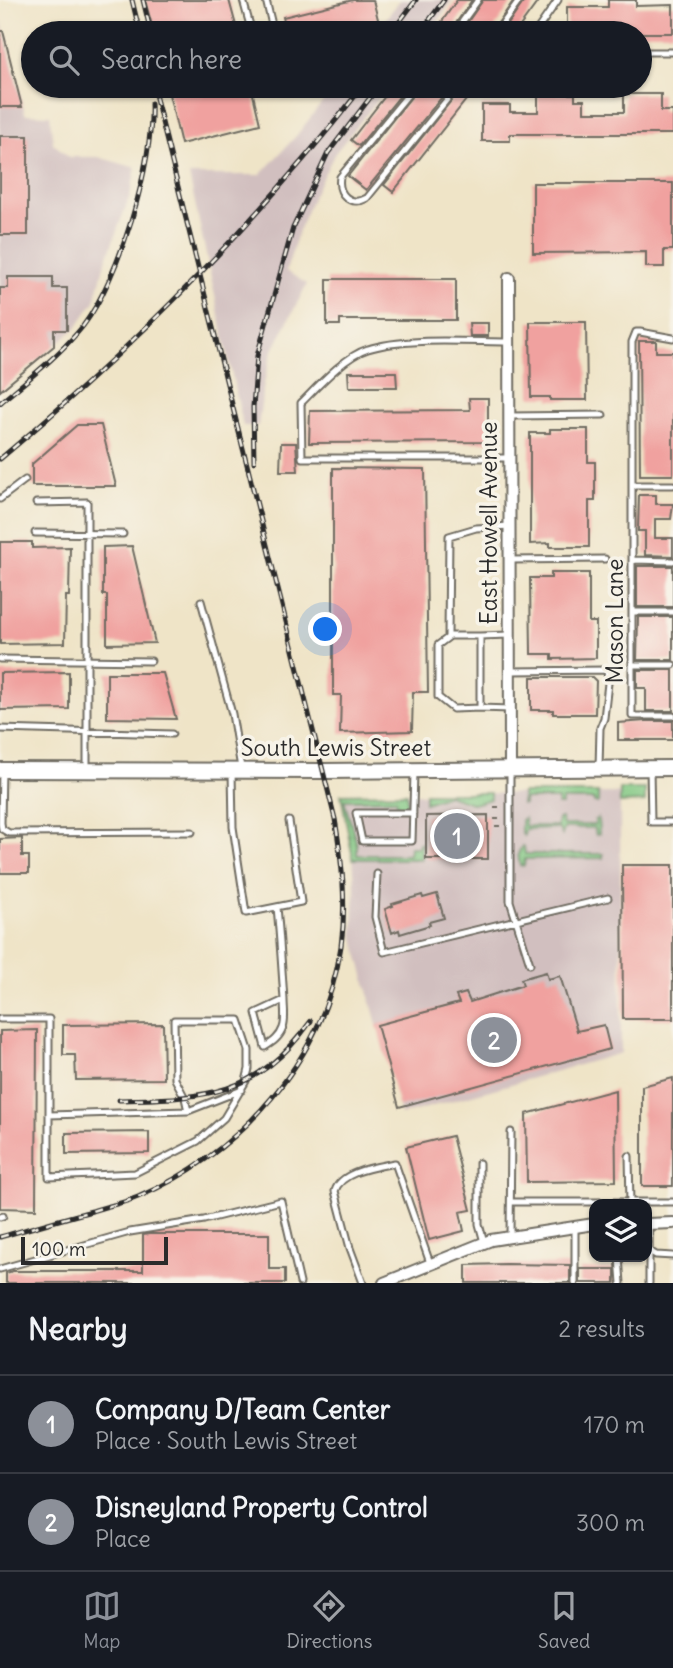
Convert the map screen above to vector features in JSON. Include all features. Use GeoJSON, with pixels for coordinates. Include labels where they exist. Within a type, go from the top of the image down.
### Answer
{"type":"FeatureCollection","features":[{"type":"Feature","properties":{"kind":"main road","name":"South Lewis Street"},"geometry":{"type":"LineString","coordinates":[[1,770],[673,768]]}},
{"type":"Feature","properties":{"kind":"street","name":"East Howell Avenue"},"geometry":{"type":"LineString","coordinates":[[509,278],[510,769]]}},
{"type":"Feature","properties":{"kind":"street"},"geometry":{"type":"LineString","coordinates":[[652,1224],[673,1223]]}},
{"type":"Feature","properties":{"kind":"street"},"geometry":{"type":"LineString","coordinates":[[384,1283],[484,1242],[589,1225]]}},
{"type":"Feature","properties":{"kind":"lane"},"geometry":{"type":"LineString","coordinates":[[243,0],[249,21]]}},
{"type":"Feature","properties":{"kind":"lane"},"geometry":{"type":"LineString","coordinates":[[266,0],[271,21]]}},
{"type":"Feature","properties":{"kind":"lane"},"geometry":{"type":"LineString","coordinates":[[463,21],[478,0]]}},
{"type":"Feature","properties":{"kind":"lane"},"geometry":{"type":"LineString","coordinates":[[505,21],[520,0]]}},
{"type":"Feature","properties":{"kind":"lane"},"geometry":{"type":"LineString","coordinates":[[543,21],[558,0]]}},
{"type":"Feature","properties":{"kind":"lane"},"geometry":{"type":"LineString","coordinates":[[652,52],[673,52]]}},
{"type":"Feature","properties":{"kind":"lane"},"geometry":{"type":"LineString","coordinates":[[405,98],[340,177],[342,193],[350,200],[362,201],[367,198],[448,98]]}},
{"type":"Feature","properties":{"kind":"lane","name":"Mason Lane"},"geometry":{"type":"LineString","coordinates":[[673,338],[636,332],[632,342],[632,716],[673,716]]}},
{"type":"Feature","properties":{"kind":"lane"},"geometry":{"type":"LineString","coordinates":[[509,342],[399,343],[366,349],[330,374],[301,403],[302,458],[509,458]]}},
{"type":"Feature","properties":{"kind":"lane"},"geometry":{"type":"LineString","coordinates":[[509,416],[603,415]]}},
{"type":"Feature","properties":{"kind":"lane"},"geometry":{"type":"LineString","coordinates":[[0,499],[25,480]]}},
{"type":"Feature","properties":{"kind":"lane"},"geometry":{"type":"LineString","coordinates":[[632,485],[673,485]]}},
{"type":"Feature","properties":{"kind":"lane"},"geometry":{"type":"LineString","coordinates":[[36,503],[88,502],[87,771]]}},
{"type":"Feature","properties":{"kind":"lane"},"geometry":{"type":"LineString","coordinates":[[450,635],[448,636],[449,536],[476,528],[509,526]]}},
{"type":"Feature","properties":{"kind":"lane"},"geometry":{"type":"LineString","coordinates":[[35,533],[123,534]]}},
{"type":"Feature","properties":{"kind":"lane"},"geometry":{"type":"LineString","coordinates":[[509,561],[605,559]]}},
{"type":"Feature","properties":{"kind":"lane"},"geometry":{"type":"LineString","coordinates":[[633,561],[673,561]]}},
{"type":"Feature","properties":{"kind":"lane"},"geometry":{"type":"LineString","coordinates":[[201,601],[232,714],[237,771],[233,827],[246,913],[301,902],[289,821]]}},
{"type":"Feature","properties":{"kind":"lane"},"geometry":{"type":"LineString","coordinates":[[632,612],[673,612]]}},
{"type":"Feature","properties":{"kind":"lane"},"geometry":{"type":"LineString","coordinates":[[510,635],[450,635],[438,645],[438,697],[453,709],[510,709]]}},
{"type":"Feature","properties":{"kind":"lane"},"geometry":{"type":"LineString","coordinates":[[480,708],[481,636]]}},
{"type":"Feature","properties":{"kind":"lane"},"geometry":{"type":"LineString","coordinates":[[0,660],[151,661]]}},
{"type":"Feature","properties":{"kind":"lane"},"geometry":{"type":"LineString","coordinates":[[632,665],[673,665]]}},
{"type":"Feature","properties":{"kind":"lane"},"geometry":{"type":"LineString","coordinates":[[510,671],[607,670],[604,718],[600,728],[599,769]]}},
{"type":"Feature","properties":{"kind":"lane"},"geometry":{"type":"LineString","coordinates":[[0,729],[172,734]]}},
{"type":"Feature","properties":{"kind":"lane"},"geometry":{"type":"LineString","coordinates":[[650,768],[650,822],[673,822]]}},
{"type":"Feature","properties":{"kind":"lane"},"geometry":{"type":"LineString","coordinates":[[510,769],[510,901],[530,964]]}},
{"type":"Feature","properties":{"kind":"lane"},"geometry":{"type":"LineString","coordinates":[[1,770],[1,823],[5,832],[192,832]]}},
{"type":"Feature","properties":{"kind":"lane"},"geometry":{"type":"LineString","coordinates":[[413,813],[356,813],[362,841],[412,841],[413,813],[414,770]]}},
{"type":"Feature","properties":{"kind":"lane"},"geometry":{"type":"LineString","coordinates":[[377,874],[375,917],[384,952],[608,898]]}},
{"type":"Feature","properties":{"kind":"lane"},"geometry":{"type":"LineString","coordinates":[[277,907],[284,1000],[284,1027],[277,1040],[265,1047],[256,1013],[284,1000]]}},
{"type":"Feature","properties":{"kind":"lane"},"geometry":{"type":"LineString","coordinates":[[0,1019],[49,1019],[49,1177],[135,1173],[198,1141],[224,1118],[242,1090],[249,1069],[249,1050],[239,1020],[174,1020],[174,1079],[185,1098],[188,1111]]}},
{"type":"Feature","properties":{"kind":"lane"},"geometry":{"type":"LineString","coordinates":[[49,1115],[188,1111],[242,1090]]}},
{"type":"Feature","properties":{"kind":"lane"},"geometry":{"type":"LineString","coordinates":[[510,1236],[511,1132]]}},
{"type":"Feature","properties":{"kind":"lane"},"geometry":{"type":"LineString","coordinates":[[629,1156],[630,1199]]}},
{"type":"Feature","properties":{"kind":"lane"},"geometry":{"type":"LineString","coordinates":[[363,1283],[350,1248],[335,1191],[337,1184],[350,1175],[370,1169],[395,1163],[431,1264]]}},
{"type":"Feature","properties":{"kind":"lane"},"geometry":{"type":"LineString","coordinates":[[478,1163],[479,1224],[484,1242]]}},
{"type":"Feature","properties":{"kind":"lane"},"geometry":{"type":"LineString","coordinates":[[0,1269],[130,1232],[204,1220],[281,1201],[300,1283]]}},
{"type":"Feature","properties":{"kind":"lane"},"geometry":{"type":"LineString","coordinates":[[511,1202],[589,1203]]}},
{"type":"Feature","properties":{"kind":"lane"},"geometry":{"type":"LineString","coordinates":[[652,1202],[673,1202]]}},
{"type":"Feature","properties":{"kind":"lane"},"geometry":{"type":"LineString","coordinates":[[575,1226],[575,1283]]}},
{"type":"Feature","properties":{"kind":"lane"},"geometry":{"type":"LineString","coordinates":[[652,1253],[673,1256]]}},
{"type":"Feature","properties":{"kind":"lane"},"geometry":{"type":"LineString","coordinates":[[619,1262],[621,1283]]}},
{"type":"Feature","properties":{"kind":"lane"},"geometry":{"type":"LineString","coordinates":[[649,1262],[649,1283]]}},
{"type":"Feature","properties":{"kind":"path"},"geometry":{"type":"LineString","coordinates":[[494,807],[502,807]]}},
{"type":"Feature","properties":{"kind":"path"},"geometry":{"type":"LineString","coordinates":[[494,819],[502,818]]}},
{"type":"Feature","properties":{"kind":"path"},"geometry":{"type":"LineString","coordinates":[[495,827],[503,826]]}},
{"type":"Feature","properties":{"kind":"shaded area"},"geometry":{"type":"Polygon","coordinates":[[[400,0],[453,0],[438,21],[384,21],[400,0]]]}},
{"type":"Feature","properties":{"kind":"shaded area"},"geometry":{"type":"Polygon","coordinates":[[[0,14],[25,114],[50,115],[53,143],[69,157],[98,157],[136,168],[130,195],[104,266],[95,301],[76,328],[0,391],[0,14]]]}},
{"type":"Feature","properties":{"kind":"shaded area"},"geometry":{"type":"Polygon","coordinates":[[[326,98],[379,98],[335,153],[313,196],[286,271],[307,284],[272,352],[258,426],[243,426],[189,175],[260,175],[297,135],[326,98]]]}},
{"type":"Feature","properties":{"kind":"shaded area"},"geometry":{"type":"Polygon","coordinates":[[[620,793],[621,1053],[401,1115],[353,934],[353,857],[341,794],[620,793]]]}},
{"type":"Feature","properties":{"kind":"green space"},"geometry":{"type":"Polygon","coordinates":[[[620,789],[645,789],[645,802],[620,803],[620,789]]]}},
{"type":"Feature","properties":{"kind":"green space"},"geometry":{"type":"Polygon","coordinates":[[[407,793],[407,806],[397,806],[396,799],[344,800],[357,845],[357,855],[409,855],[410,847],[418,847],[421,843],[421,859],[353,859],[341,794],[407,793]]]}},
{"type":"Feature","properties":{"kind":"green space"},"geometry":{"type":"Polygon","coordinates":[[[425,793],[490,793],[490,799],[474,804],[448,795],[425,803],[425,793]]]}},
{"type":"Feature","properties":{"kind":"green space"},"geometry":{"type":"Polygon","coordinates":[[[522,793],[598,793],[598,803],[594,803],[594,800],[562,800],[562,805],[558,805],[558,799],[524,799],[522,804],[522,793]]]}},
{"type":"Feature","properties":{"kind":"green space"},"geometry":{"type":"Polygon","coordinates":[[[524,818],[525,826],[557,826],[558,819],[561,818],[563,825],[595,825],[598,818],[599,834],[596,835],[594,828],[564,828],[562,835],[558,828],[525,829],[524,836],[521,833],[521,820],[524,818]]]}},
{"type":"Feature","properties":{"kind":"green space"},"geometry":{"type":"Polygon","coordinates":[[[522,846],[525,854],[603,854],[603,858],[525,859],[524,866],[520,866],[518,854],[522,846]]]}},
{"type":"Feature","properties":{"kind":"building"},"geometry":{"type":"Polygon","coordinates":[[[145,0],[229,0],[235,21],[151,21],[145,0]]]}},
{"type":"Feature","properties":{"kind":"building"},"geometry":{"type":"Polygon","coordinates":[[[353,0],[373,0],[378,21],[284,21],[283,17],[353,0]]]}},
{"type":"Feature","properties":{"kind":"building"},"geometry":{"type":"Polygon","coordinates":[[[457,0],[472,0],[457,21],[442,21],[457,0]]]}},
{"type":"Feature","properties":{"kind":"building"},"geometry":{"type":"Polygon","coordinates":[[[483,0],[514,0],[499,21],[468,21],[483,0]]]}},
{"type":"Feature","properties":{"kind":"building"},"geometry":{"type":"Polygon","coordinates":[[[525,0],[539,0],[524,21],[510,21],[525,0]]]}},
{"type":"Feature","properties":{"kind":"building"},"geometry":{"type":"Polygon","coordinates":[[[608,0],[636,0],[636,6],[673,5],[673,33],[652,33],[652,21],[567,21],[567,7],[608,7],[608,0]]]}},
{"type":"Feature","properties":{"kind":"building"},"geometry":{"type":"Polygon","coordinates":[[[0,31],[3,31],[22,107],[0,107],[0,31]]]}},
{"type":"Feature","properties":{"kind":"building"},"geometry":{"type":"Polygon","coordinates":[[[652,94],[661,94],[661,111],[673,111],[673,134],[510,134],[510,141],[482,141],[482,105],[510,105],[510,112],[538,112],[538,98],[584,100],[584,112],[624,112],[624,98],[652,98],[652,94]]]}},
{"type":"Feature","properties":{"kind":"building"},"geometry":{"type":"Polygon","coordinates":[[[170,98],[254,98],[260,124],[181,144],[170,98]]]}},
{"type":"Feature","properties":{"kind":"building"},"geometry":{"type":"Polygon","coordinates":[[[384,98],[398,98],[359,146],[351,140],[384,98]]]}},
{"type":"Feature","properties":{"kind":"building"},"geometry":{"type":"Polygon","coordinates":[[[410,98],[441,98],[366,190],[348,176],[410,98]]]}},
{"type":"Feature","properties":{"kind":"building"},"geometry":{"type":"Polygon","coordinates":[[[453,98],[467,98],[393,192],[384,185],[453,98]]]}},
{"type":"Feature","properties":{"kind":"building"},"geometry":{"type":"Polygon","coordinates":[[[0,136],[28,136],[28,235],[0,235],[0,136]]]}},
{"type":"Feature","properties":{"kind":"building"},"geometry":{"type":"Polygon","coordinates":[[[533,183],[673,183],[673,250],[664,250],[664,267],[646,267],[646,252],[533,253],[533,183]]]}},
{"type":"Feature","properties":{"kind":"building"},"geometry":{"type":"Polygon","coordinates":[[[8,277],[53,277],[53,288],[67,288],[67,330],[54,330],[54,346],[0,391],[0,288],[8,288],[8,277]]]}},
{"type":"Feature","properties":{"kind":"building"},"geometry":{"type":"Polygon","coordinates":[[[327,279],[456,279],[456,320],[340,320],[340,325],[327,325],[327,279]]]}},
{"type":"Feature","properties":{"kind":"building"},"geometry":{"type":"Polygon","coordinates":[[[530,322],[586,322],[587,400],[531,397],[530,322]]]}},
{"type":"Feature","properties":{"kind":"building"},"geometry":{"type":"Polygon","coordinates":[[[469,323],[488,323],[488,336],[470,336],[469,323]]]}},
{"type":"Feature","properties":{"kind":"building"},"geometry":{"type":"Polygon","coordinates":[[[639,341],[656,341],[656,352],[673,352],[673,475],[640,475],[639,341]]]}},
{"type":"Feature","properties":{"kind":"building"},"geometry":{"type":"Polygon","coordinates":[[[348,372],[396,372],[397,387],[349,387],[348,372]]]}},
{"type":"Feature","properties":{"kind":"building"},"geometry":{"type":"Polygon","coordinates":[[[469,398],[488,398],[488,442],[309,443],[310,411],[470,410],[469,398]]]}},
{"type":"Feature","properties":{"kind":"building"},"geometry":{"type":"Polygon","coordinates":[[[77,425],[101,425],[116,486],[32,486],[32,464],[77,425]]]}},
{"type":"Feature","properties":{"kind":"building"},"geometry":{"type":"Polygon","coordinates":[[[550,429],[588,429],[588,462],[595,462],[595,501],[589,501],[589,547],[530,544],[530,433],[550,433],[550,429]]]}},
{"type":"Feature","properties":{"kind":"building"},"geometry":{"type":"Polygon","coordinates":[[[281,443],[296,443],[298,471],[280,471],[281,443]]]}},
{"type":"Feature","properties":{"kind":"building"},"geometry":{"type":"Polygon","coordinates":[[[333,468],[425,469],[428,692],[413,692],[412,731],[340,733],[341,695],[333,695],[333,468]]]}},
{"type":"Feature","properties":{"kind":"building"},"geometry":{"type":"Polygon","coordinates":[[[639,495],[656,495],[656,504],[673,504],[671,519],[655,519],[655,538],[673,538],[673,556],[645,555],[645,531],[638,531],[639,495]]]}},
{"type":"Feature","properties":{"kind":"building"},"geometry":{"type":"Polygon","coordinates":[[[0,542],[32,542],[32,548],[70,547],[65,643],[0,644],[0,542]]]}},
{"type":"Feature","properties":{"kind":"building"},"geometry":{"type":"Polygon","coordinates":[[[132,546],[155,643],[107,644],[103,547],[132,546]]]}},
{"type":"Feature","properties":{"kind":"building"},"geometry":{"type":"Polygon","coordinates":[[[637,566],[673,566],[673,607],[637,607],[637,566]]]}},
{"type":"Feature","properties":{"kind":"building"},"geometry":{"type":"Polygon","coordinates":[[[551,573],[589,573],[589,622],[596,622],[596,658],[552,659],[552,654],[531,654],[530,578],[551,578],[551,573]]]}},
{"type":"Feature","properties":{"kind":"building"},"geometry":{"type":"Polygon","coordinates":[[[638,617],[673,617],[673,660],[637,660],[638,617]]]}},
{"type":"Feature","properties":{"kind":"building"},"geometry":{"type":"Polygon","coordinates":[[[637,670],[673,670],[673,711],[646,711],[646,688],[637,688],[637,670]]]}},
{"type":"Feature","properties":{"kind":"building"},"geometry":{"type":"Polygon","coordinates":[[[69,672],[69,709],[0,710],[0,673],[69,672]]]}},
{"type":"Feature","properties":{"kind":"building"},"geometry":{"type":"Polygon","coordinates":[[[107,673],[163,673],[176,719],[107,718],[107,673]]]}},
{"type":"Feature","properties":{"kind":"building"},"geometry":{"type":"Polygon","coordinates":[[[531,677],[592,677],[596,681],[595,714],[553,714],[553,710],[531,710],[531,677]]]}},
{"type":"Feature","properties":{"kind":"building"},"geometry":{"type":"Polygon","coordinates":[[[673,721],[673,740],[618,740],[618,723],[673,721]]]}},
{"type":"Feature","properties":{"kind":"building"},"geometry":{"type":"Polygon","coordinates":[[[488,815],[488,859],[426,859],[426,816],[488,815]]]}},
{"type":"Feature","properties":{"kind":"building"},"geometry":{"type":"Polygon","coordinates":[[[22,838],[22,856],[29,856],[29,873],[0,873],[0,839],[22,838]]]}},
{"type":"Feature","properties":{"kind":"building"},"geometry":{"type":"Polygon","coordinates":[[[622,865],[673,865],[673,1019],[623,1019],[622,865]]]}},
{"type":"Feature","properties":{"kind":"building"},"geometry":{"type":"Polygon","coordinates":[[[437,894],[444,918],[400,934],[399,930],[392,933],[385,909],[393,906],[392,904],[422,895],[423,898],[437,894]]]}},
{"type":"Feature","properties":{"kind":"building"},"geometry":{"type":"Polygon","coordinates":[[[546,972],[548,979],[560,976],[577,1031],[604,1025],[610,1049],[399,1107],[377,1025],[459,1003],[456,996],[466,993],[470,1002],[523,985],[521,979],[546,972]]]}},
{"type":"Feature","properties":{"kind":"building"},"geometry":{"type":"Polygon","coordinates":[[[163,1024],[164,1079],[76,1080],[75,1055],[63,1055],[63,1025],[163,1024]]]}},
{"type":"Feature","properties":{"kind":"building"},"geometry":{"type":"Polygon","coordinates":[[[37,1030],[36,1209],[0,1208],[0,1031],[37,1030]]]}},
{"type":"Feature","properties":{"kind":"building"},"geometry":{"type":"Polygon","coordinates":[[[673,1078],[673,1186],[642,1186],[642,1086],[673,1078]]]}},
{"type":"Feature","properties":{"kind":"building"},"geometry":{"type":"Polygon","coordinates":[[[615,1090],[616,1181],[527,1182],[526,1114],[615,1090]]]}},
{"type":"Feature","properties":{"kind":"building"},"geometry":{"type":"Polygon","coordinates":[[[149,1132],[149,1153],[66,1154],[66,1133],[149,1132]]]}},
{"type":"Feature","properties":{"kind":"building"},"geometry":{"type":"Polygon","coordinates":[[[452,1136],[471,1210],[460,1212],[464,1231],[429,1240],[406,1147],[452,1136]]]}},
{"type":"Feature","properties":{"kind":"building"},"geometry":{"type":"Polygon","coordinates":[[[269,1234],[269,1269],[285,1269],[285,1283],[6,1283],[6,1273],[13,1271],[143,1271],[143,1235],[269,1234]]]}},
{"type":"Feature","properties":{"kind":"building"},"geometry":{"type":"Polygon","coordinates":[[[466,1265],[570,1265],[570,1283],[466,1283],[466,1265]]]}},
{"type":"Feature","properties":{"kind":"building"},"geometry":{"type":"Polygon","coordinates":[[[580,1269],[615,1269],[615,1283],[580,1283],[580,1269]]]}},
{"type":"Feature","properties":{"kind":"railway"},"geometry":{"type":"LineString","coordinates":[[132,0],[137,21]]}},
{"type":"Feature","properties":{"kind":"railway"},"geometry":{"type":"LineString","coordinates":[[143,0],[148,21]]}},
{"type":"Feature","properties":{"kind":"railway"},"geometry":{"type":"LineString","coordinates":[[400,21],[416,0]]}},
{"type":"Feature","properties":{"kind":"railway"},"geometry":{"type":"LineString","coordinates":[[429,21],[444,0]]}},
{"type":"Feature","properties":{"kind":"railway"},"geometry":{"type":"LineString","coordinates":[[0,1237],[138,1197],[176,1178],[211,1155],[243,1128],[272,1097],[297,1063],[317,1027],[332,987],[341,946],[343,882],[335,819],[156,98]]}},
{"type":"Feature","properties":{"kind":"railway"},"geometry":{"type":"LineString","coordinates":[[0,459],[98,373],[192,282],[280,186],[353,98]]}},
{"type":"Feature","properties":{"kind":"railway"},"geometry":{"type":"LineString","coordinates":[[254,462],[253,407],[257,356],[293,228],[328,153],[370,98]]}},
{"type":"Feature","properties":{"kind":"railway"},"geometry":{"type":"LineString","coordinates":[[0,403],[43,367],[83,326],[109,280],[132,219],[140,188],[147,157],[151,103]]}},
{"type":"Feature","properties":{"kind":"railway"},"geometry":{"type":"LineString","coordinates":[[119,1100],[178,1098],[203,1094],[249,1079],[291,1046],[311,1021]]}},
{"type":"Feature","properties":{"kind":"place","name":"Company D/Team Center"},"geometry":{"type":"Point","coordinates":[457,836]}},
{"type":"Feature","properties":{"kind":"place","name":"Disneyland Property Control"},"geometry":{"type":"Point","coordinates":[494,1040]}}]}
